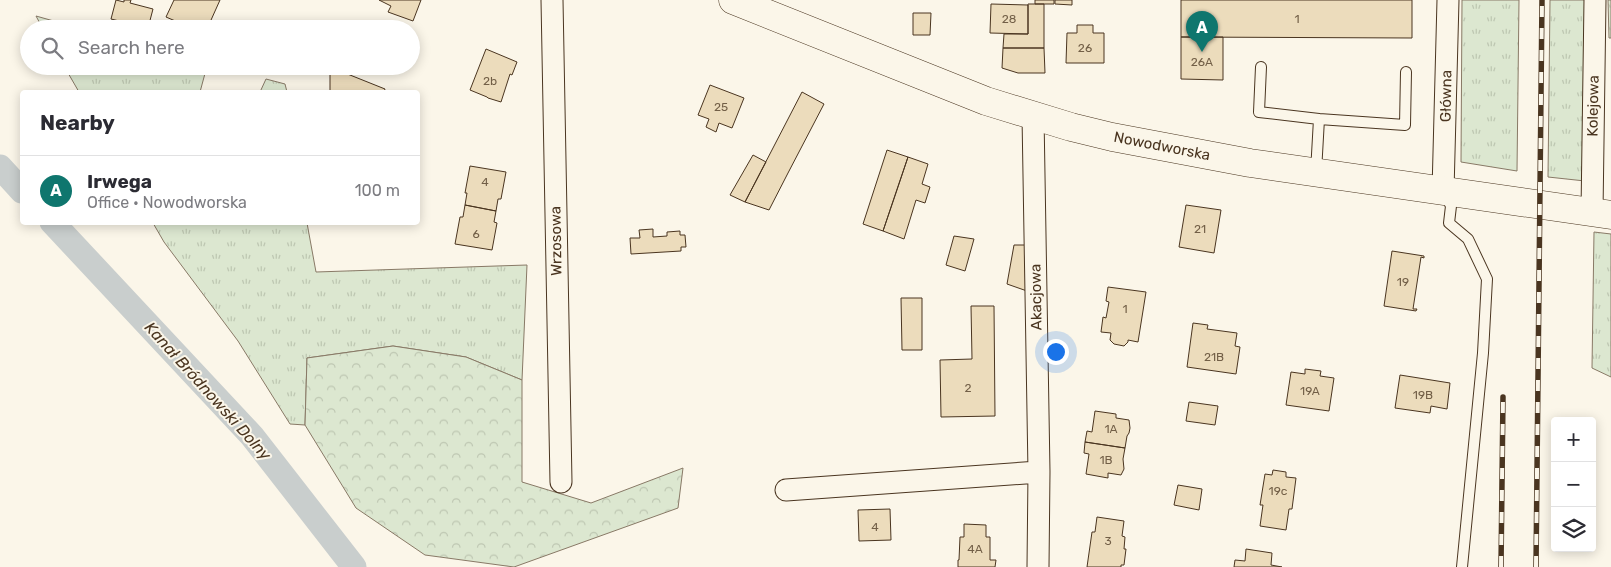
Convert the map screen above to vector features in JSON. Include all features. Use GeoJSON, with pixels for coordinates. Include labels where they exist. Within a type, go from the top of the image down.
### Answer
{"type":"FeatureCollection","features":[{"type":"Feature","properties":{"kind":"main road","name":"Nowodworska"},"geometry":{"type":"LineString","coordinates":[[733,0],[940,84],[1033,116],[1112,137],[1250,163],[1601,214]]}},
{"type":"Feature","properties":{"kind":"street","name":"Wrzosowa"},"geometry":{"type":"LineString","coordinates":[[552,0],[561,482]]}},
{"type":"Feature","properties":{"kind":"street","name":"Główna"},"geometry":{"type":"LineString","coordinates":[[1443,191],[1448,0]]}},
{"type":"Feature","properties":{"kind":"street","name":"Kolejowa"},"geometry":{"type":"LineString","coordinates":[[1595,0],[1601,214]]}},
{"type":"Feature","properties":{"kind":"street","name":"Akacjowa"},"geometry":{"type":"LineString","coordinates":[[1033,116],[1039,472],[1038,567]]}},
{"type":"Feature","properties":{"kind":"street"},"geometry":{"type":"LineString","coordinates":[[786,490],[1039,472]]}},
{"type":"Feature","properties":{"kind":"lane"},"geometry":{"type":"LineString","coordinates":[[1261,67],[1258,112],[1319,120],[1405,126],[1406,72]]}},
{"type":"Feature","properties":{"kind":"lane"},"geometry":{"type":"LineString","coordinates":[[1316,173],[1319,120]]}},
{"type":"Feature","properties":{"kind":"lane"},"geometry":{"type":"LineString","coordinates":[[1443,191],[1451,206],[1449,223],[1468,239],[1487,279],[1483,353],[1462,567]]}},
{"type":"Feature","properties":{"kind":"green space"},"geometry":{"type":"Polygon","coordinates":[[[1462,0],[1519,0],[1517,171],[1461,162],[1462,0]]]}},
{"type":"Feature","properties":{"kind":"green space"},"geometry":{"type":"Polygon","coordinates":[[[1550,0],[1586,0],[1585,181],[1548,177],[1550,0]]]}},
{"type":"Feature","properties":{"kind":"green space"},"geometry":{"type":"Polygon","coordinates":[[[1608,0],[1611,0],[1611,38],[1609,38],[1608,0]]]}},
{"type":"Feature","properties":{"kind":"green space"},"geometry":{"type":"Polygon","coordinates":[[[36,16],[50,20],[38,20],[36,16]]]}},
{"type":"Feature","properties":{"kind":"green space"},"geometry":{"type":"Polygon","coordinates":[[[69,75],[205,75],[201,90],[78,90],[69,75]]]}},
{"type":"Feature","properties":{"kind":"green space"},"geometry":{"type":"Polygon","coordinates":[[[266,79],[285,84],[286,90],[261,90],[266,79]]]}},
{"type":"Feature","properties":{"kind":"green space"},"geometry":{"type":"Polygon","coordinates":[[[154,225],[307,225],[316,272],[527,265],[522,380],[466,357],[393,346],[307,358],[305,425],[290,424],[238,341],[164,242],[154,225]]]}},
{"type":"Feature","properties":{"kind":"green space"},"geometry":{"type":"Polygon","coordinates":[[[1594,232],[1611,234],[1611,377],[1592,368],[1594,232]]]}},
{"type":"Feature","properties":{"kind":"green space"},"geometry":{"type":"Polygon","coordinates":[[[393,346],[466,357],[522,380],[522,482],[591,503],[683,468],[678,508],[514,567],[425,555],[356,508],[305,425],[307,358],[393,346]]]}},
{"type":"Feature","properties":{"kind":"building"},"geometry":{"type":"Polygon","coordinates":[[[116,0],[124,2],[124,0],[131,0],[130,3],[153,9],[150,20],[111,19],[116,0]]]}},
{"type":"Feature","properties":{"kind":"building"},"geometry":{"type":"Polygon","coordinates":[[[174,0],[220,0],[211,20],[173,20],[166,17],[174,0]]]}},
{"type":"Feature","properties":{"kind":"building"},"geometry":{"type":"Polygon","coordinates":[[[379,0],[421,0],[413,20],[388,12],[391,6],[379,0]]]}},
{"type":"Feature","properties":{"kind":"building"},"geometry":{"type":"Polygon","coordinates":[[[1035,0],[1054,0],[1054,4],[1035,4],[1035,0]]]}},
{"type":"Feature","properties":{"kind":"building"},"geometry":{"type":"Polygon","coordinates":[[[1055,0],[1072,0],[1072,5],[1055,4],[1055,0]]]}},
{"type":"Feature","properties":{"kind":"building"},"geometry":{"type":"Polygon","coordinates":[[[1181,0],[1412,0],[1412,38],[1181,37],[1181,0]]]}},
{"type":"Feature","properties":{"kind":"building"},"geometry":{"type":"Polygon","coordinates":[[[991,4],[1028,5],[1028,34],[990,33],[991,4]]]}},
{"type":"Feature","properties":{"kind":"building"},"geometry":{"type":"Polygon","coordinates":[[[1028,4],[1044,4],[1044,48],[1003,48],[1004,34],[1028,34],[1028,4]]]}},
{"type":"Feature","properties":{"kind":"building"},"geometry":{"type":"Polygon","coordinates":[[[913,13],[931,13],[930,35],[913,35],[913,13]]]}},
{"type":"Feature","properties":{"kind":"building"},"geometry":{"type":"Polygon","coordinates":[[[1077,25],[1093,25],[1093,33],[1104,33],[1104,63],[1066,63],[1067,33],[1077,33],[1077,25]]]}},
{"type":"Feature","properties":{"kind":"building"},"geometry":{"type":"Polygon","coordinates":[[[1181,37],[1223,37],[1223,80],[1181,79],[1181,37]]]}},
{"type":"Feature","properties":{"kind":"building"},"geometry":{"type":"Polygon","coordinates":[[[1003,48],[1044,48],[1045,73],[1018,73],[1002,68],[1003,48]]]}},
{"type":"Feature","properties":{"kind":"building"},"geometry":{"type":"Polygon","coordinates":[[[486,49],[517,62],[512,75],[510,74],[501,102],[470,90],[486,49]]]}},
{"type":"Feature","properties":{"kind":"building"},"geometry":{"type":"Polygon","coordinates":[[[330,75],[350,75],[385,89],[385,90],[330,90],[330,75]]]}},
{"type":"Feature","properties":{"kind":"building"},"geometry":{"type":"Polygon","coordinates":[[[710,85],[744,98],[732,128],[719,123],[716,132],[706,127],[709,119],[698,115],[710,85]]]}},
{"type":"Feature","properties":{"kind":"building"},"geometry":{"type":"Polygon","coordinates":[[[802,92],[824,104],[769,210],[745,202],[802,92]]]}},
{"type":"Feature","properties":{"kind":"building"},"geometry":{"type":"Polygon","coordinates":[[[887,150],[908,157],[883,231],[863,224],[887,150]]]}},
{"type":"Feature","properties":{"kind":"building"},"geometry":{"type":"Polygon","coordinates":[[[753,155],[766,162],[745,202],[730,195],[753,155]]]}},
{"type":"Feature","properties":{"kind":"building"},"geometry":{"type":"Polygon","coordinates":[[[908,157],[928,164],[922,184],[930,187],[925,203],[916,200],[904,239],[883,231],[908,157]]]}},
{"type":"Feature","properties":{"kind":"building"},"geometry":{"type":"Polygon","coordinates":[[[470,166],[506,172],[501,199],[498,199],[496,211],[465,205],[467,193],[465,193],[470,166]]]}},
{"type":"Feature","properties":{"kind":"building"},"geometry":{"type":"Polygon","coordinates":[[[465,205],[496,211],[494,222],[497,223],[492,250],[455,244],[460,217],[463,217],[465,205]]]}},
{"type":"Feature","properties":{"kind":"building"},"geometry":{"type":"Polygon","coordinates":[[[1186,205],[1221,210],[1214,253],[1179,247],[1186,205]]]}},
{"type":"Feature","properties":{"kind":"building"},"geometry":{"type":"Polygon","coordinates":[[[653,229],[653,237],[667,236],[667,232],[680,231],[680,235],[685,235],[686,247],[681,247],[681,251],[631,254],[630,238],[640,238],[639,230],[653,229]]]}},
{"type":"Feature","properties":{"kind":"building"},"geometry":{"type":"Polygon","coordinates":[[[954,236],[974,239],[965,271],[946,265],[954,236]]]}},
{"type":"Feature","properties":{"kind":"building"},"geometry":{"type":"Polygon","coordinates":[[[1014,245],[1027,245],[1027,291],[1007,284],[1014,245]]]}},
{"type":"Feature","properties":{"kind":"building"},"geometry":{"type":"Polygon","coordinates":[[[1392,251],[1424,256],[1424,258],[1421,257],[1413,309],[1417,309],[1416,311],[1384,306],[1392,251]]]}},
{"type":"Feature","properties":{"kind":"building"},"geometry":{"type":"Polygon","coordinates":[[[1108,287],[1146,292],[1138,342],[1128,340],[1124,346],[1114,344],[1110,340],[1111,333],[1101,332],[1103,317],[1106,318],[1109,302],[1106,301],[1108,287]]]}},
{"type":"Feature","properties":{"kind":"building"},"geometry":{"type":"Polygon","coordinates":[[[901,298],[922,298],[922,350],[902,350],[901,298]]]}},
{"type":"Feature","properties":{"kind":"building"},"geometry":{"type":"Polygon","coordinates":[[[971,306],[994,306],[995,416],[941,417],[940,360],[972,359],[971,306]]]}},
{"type":"Feature","properties":{"kind":"building"},"geometry":{"type":"Polygon","coordinates":[[[1193,323],[1208,325],[1207,329],[1237,333],[1235,346],[1240,347],[1236,374],[1187,367],[1193,323]]]}},
{"type":"Feature","properties":{"kind":"building"},"geometry":{"type":"Polygon","coordinates":[[[1305,369],[1321,371],[1320,376],[1334,378],[1329,411],[1286,405],[1291,372],[1305,374],[1305,369]]]}},
{"type":"Feature","properties":{"kind":"building"},"geometry":{"type":"Polygon","coordinates":[[[1400,375],[1450,383],[1447,409],[1431,406],[1430,413],[1395,408],[1400,375]]]}},
{"type":"Feature","properties":{"kind":"building"},"geometry":{"type":"Polygon","coordinates":[[[1189,402],[1218,406],[1215,425],[1186,421],[1189,402]]]}},
{"type":"Feature","properties":{"kind":"building"},"geometry":{"type":"Polygon","coordinates":[[[1095,411],[1116,414],[1116,418],[1129,420],[1130,428],[1125,448],[1085,442],[1087,431],[1092,432],[1095,411]]]}},
{"type":"Feature","properties":{"kind":"building"},"geometry":{"type":"Polygon","coordinates":[[[1085,442],[1125,448],[1124,469],[1121,475],[1108,473],[1108,478],[1086,474],[1089,454],[1084,453],[1085,442]]]}},
{"type":"Feature","properties":{"kind":"building"},"geometry":{"type":"Polygon","coordinates":[[[1273,470],[1286,472],[1286,477],[1296,478],[1292,509],[1289,509],[1286,530],[1260,526],[1263,505],[1260,505],[1265,474],[1272,475],[1273,470]]]}},
{"type":"Feature","properties":{"kind":"building"},"geometry":{"type":"Polygon","coordinates":[[[1178,485],[1202,489],[1199,510],[1174,505],[1178,485]]]}},
{"type":"Feature","properties":{"kind":"building"},"geometry":{"type":"Polygon","coordinates":[[[890,509],[891,540],[859,541],[858,510],[890,509]]]}},
{"type":"Feature","properties":{"kind":"building"},"geometry":{"type":"Polygon","coordinates":[[[1097,517],[1124,521],[1122,536],[1125,537],[1124,549],[1126,549],[1124,565],[1121,565],[1121,567],[1087,567],[1092,532],[1095,532],[1097,517]]]}},
{"type":"Feature","properties":{"kind":"building"},"geometry":{"type":"Polygon","coordinates":[[[964,524],[986,525],[986,537],[990,537],[990,560],[996,560],[995,567],[958,567],[960,537],[964,537],[964,524]]]}},
{"type":"Feature","properties":{"kind":"building"},"geometry":{"type":"Polygon","coordinates":[[[1246,549],[1272,553],[1271,565],[1282,567],[1234,567],[1235,560],[1245,561],[1246,549]]]}},
{"type":"Feature","properties":{"kind":"waterway","name":"Kanał Bródnowski Dolny"},"geometry":{"type":"LineString","coordinates":[[0,167],[20,189]]}},
{"type":"Feature","properties":{"kind":"waterway","name":"Kanał Bródnowski Dolny"},"geometry":{"type":"LineString","coordinates":[[55,225],[252,436],[354,567]]}},
{"type":"Feature","properties":{"kind":"railway"},"geometry":{"type":"LineString","coordinates":[[1536,567],[1542,0]]}},
{"type":"Feature","properties":{"kind":"railway"},"geometry":{"type":"LineString","coordinates":[[1501,567],[1503,397]]}},
{"type":"Feature","properties":{"kind":"place","name":"Irwega"},"geometry":{"type":"Point","coordinates":[1202,52]}}]}
